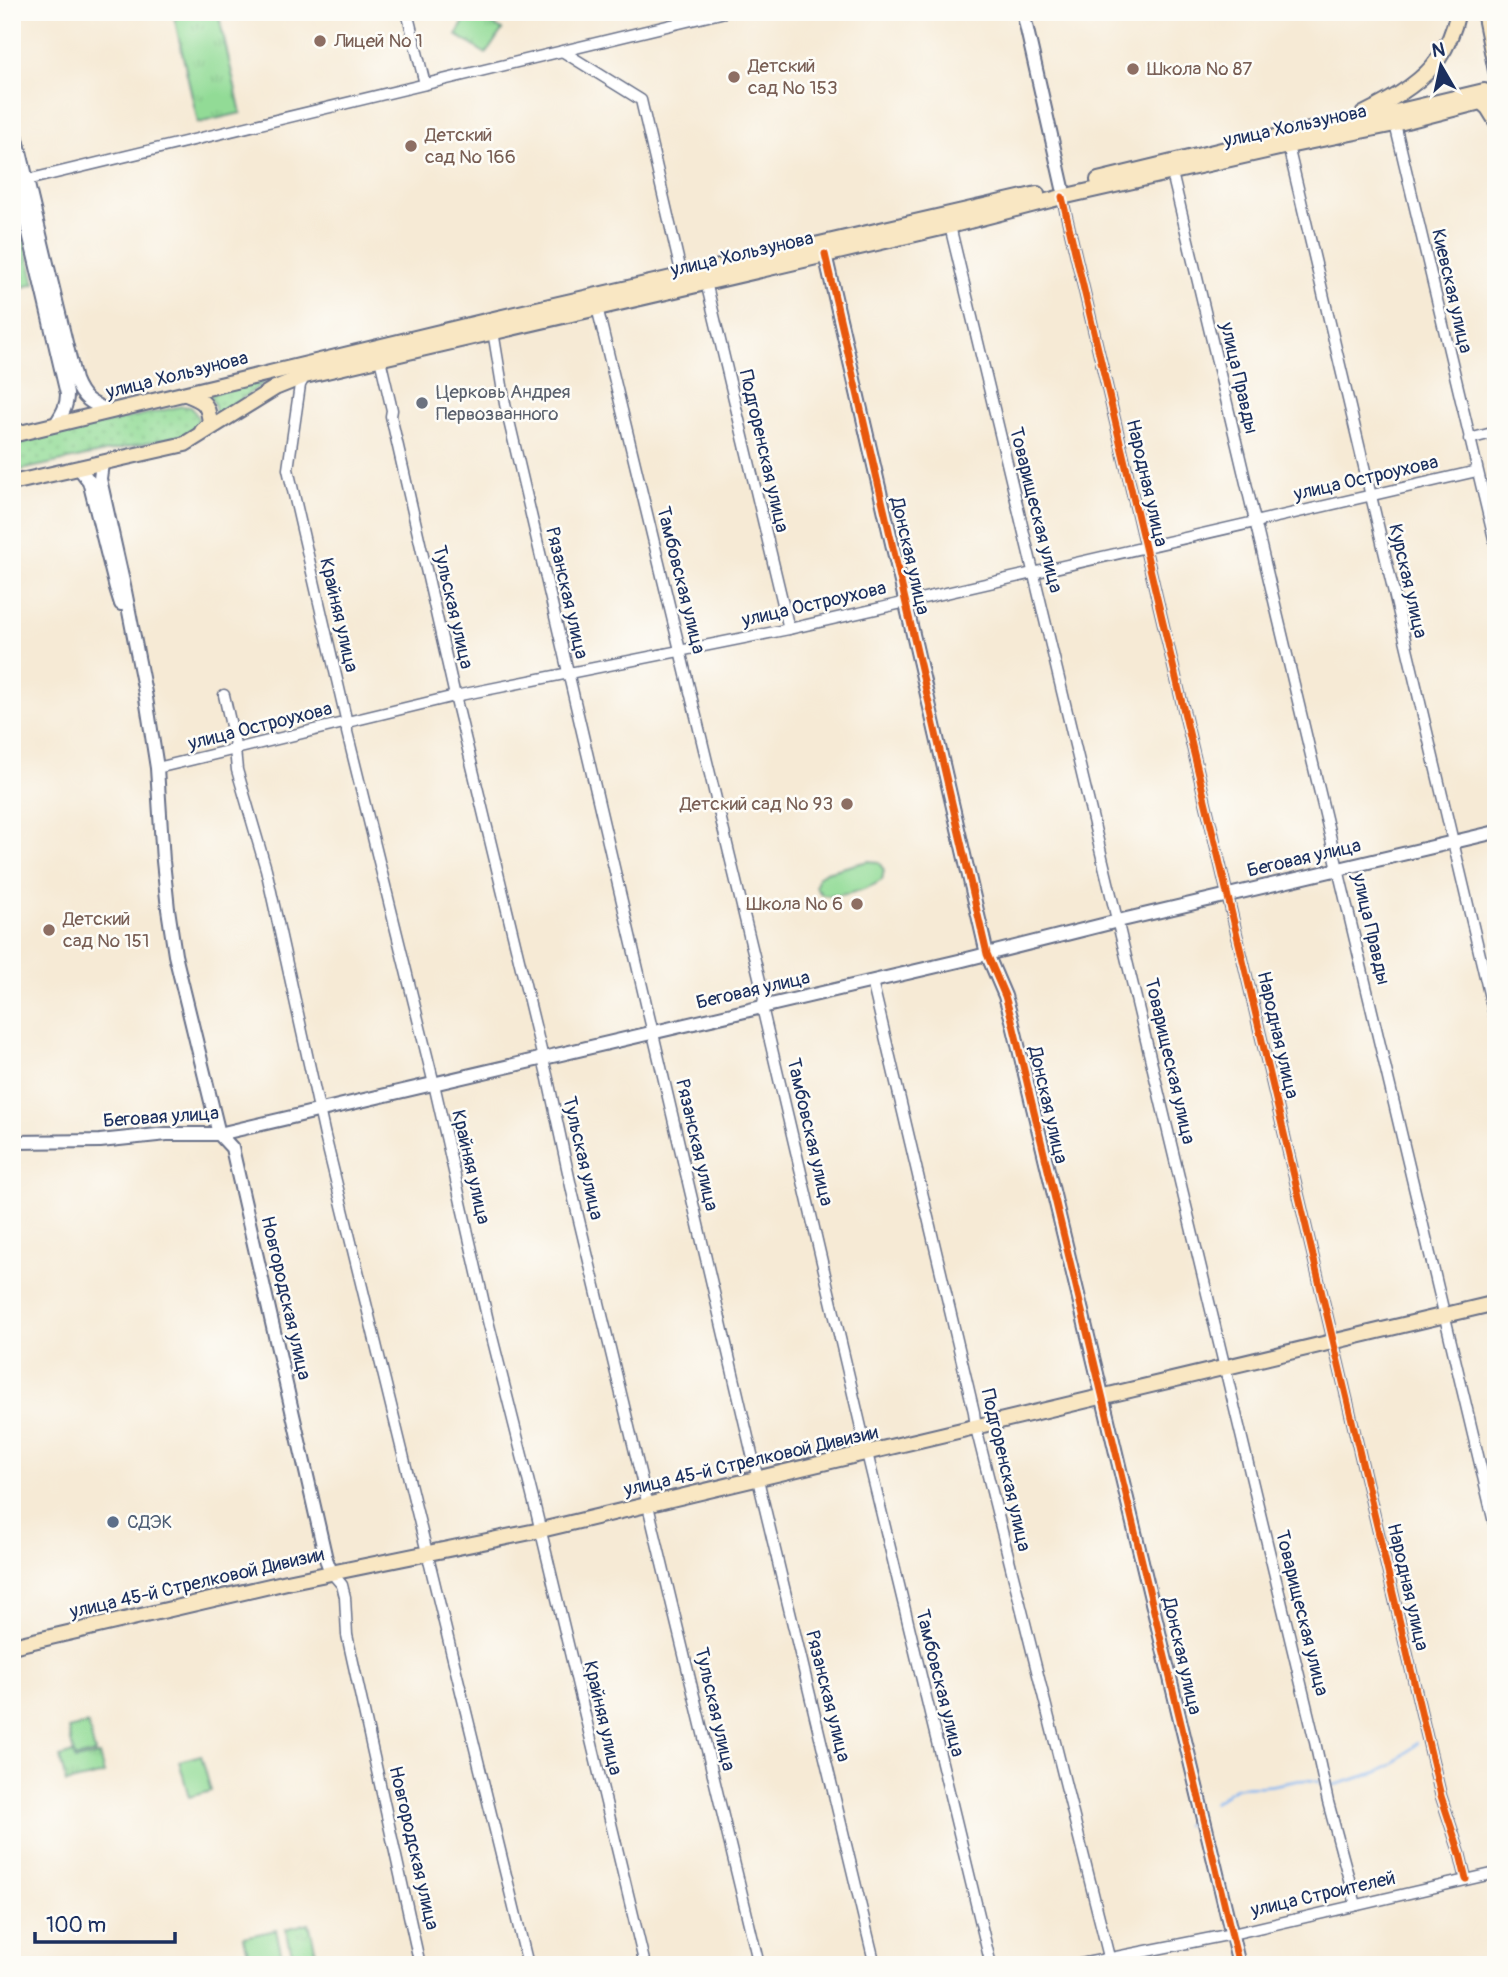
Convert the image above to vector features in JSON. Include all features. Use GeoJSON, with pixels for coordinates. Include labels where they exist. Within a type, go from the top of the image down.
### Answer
{"type":"FeatureCollection","features":[{"type":"Feature","properties":{"kind":"main road"},"geometry":{"type":"LineString","coordinates":[[1320,128],[1365,113],[1393,98],[1426,73],[1439,58],[1452,34],[1458,12]]}},
{"type":"Feature","properties":{"kind":"main road"},"geometry":{"type":"LineString","coordinates":[[1484,12],[1496,71]]}},
{"type":"Feature","properties":{"kind":"main road"},"geometry":{"type":"LineString","coordinates":[[1494,12],[1496,18]]}},
{"type":"Feature","properties":{"kind":"main road","name":"улица Хользунова"},"geometry":{"type":"LineString","coordinates":[[12,435],[682,276],[950,226],[1063,193],[1172,173],[1395,124],[1496,88]]}},
{"type":"Feature","properties":{"kind":"main road","name":"улица Хользунова"},"geometry":{"type":"LineString","coordinates":[[13,482],[185,444],[275,388],[305,376],[706,282],[824,248],[1063,193],[1320,128],[1476,97],[1496,98]]}},
{"type":"Feature","properties":{"kind":"main road"},"geometry":{"type":"LineString","coordinates":[[1476,97],[1488,108],[1496,121]]}},
{"type":"Feature","properties":{"kind":"main road"},"geometry":{"type":"LineString","coordinates":[[186,394],[202,401],[209,410],[210,422],[199,435]]}},
{"type":"Feature","properties":{"kind":"main road","name":"улица 45-й Стрелковой Дивизии"},"geometry":{"type":"LineString","coordinates":[[12,1646],[331,1572],[541,1530],[1496,1303]]}},
{"type":"Feature","properties":{"kind":"street"},"geometry":{"type":"LineString","coordinates":[[407,12],[425,84]]}},
{"type":"Feature","properties":{"kind":"street"},"geometry":{"type":"LineString","coordinates":[[27,180],[725,12]]}},
{"type":"Feature","properties":{"kind":"street"},"geometry":{"type":"LineString","coordinates":[[1023,12],[1063,193]]}},
{"type":"Feature","properties":{"kind":"street"},"geometry":{"type":"LineString","coordinates":[[562,51],[641,100],[682,276]]}},
{"type":"Feature","properties":{"kind":"street"},"geometry":{"type":"LineString","coordinates":[[12,118],[75,380],[81,394],[91,403],[109,411]]}},
{"type":"Feature","properties":{"kind":"street","name":"Киевская улица"},"geometry":{"type":"LineString","coordinates":[[1395,124],[1496,547]]}},
{"type":"Feature","properties":{"kind":"street","name":"Курская улица"},"geometry":{"type":"LineString","coordinates":[[1288,146],[1496,1023]]}},
{"type":"Feature","properties":{"kind":"street"},"geometry":{"type":"LineString","coordinates":[[12,161],[67,394],[67,404],[55,425]]}},
{"type":"Feature","properties":{"kind":"street","name":"улица Правды"},"geometry":{"type":"LineString","coordinates":[[1172,173],[1495,1527]]}},
{"type":"Feature","properties":{"kind":"street","name":"Народная улица"},"geometry":{"type":"LineString","coordinates":[[1063,193],[1441,1796],[1466,1879]]}},
{"type":"Feature","properties":{"kind":"street","name":"Товарищеская улица"},"geometry":{"type":"LineString","coordinates":[[950,226],[1328,1802],[1356,1905]]}},
{"type":"Feature","properties":{"kind":"street","name":"Донская улица"},"geometry":{"type":"LineString","coordinates":[[824,248],[987,954],[1012,1020],[1239,1965]]}},
{"type":"Feature","properties":{"kind":"street","name":"Подгоренская улица"},"geometry":{"type":"LineString","coordinates":[[706,282],[789,629]]}},
{"type":"Feature","properties":{"kind":"street","name":"Тамбовская улица"},"geometry":{"type":"LineString","coordinates":[[597,307],[764,999],[762,1007],[991,1965]]}},
{"type":"Feature","properties":{"kind":"street","name":"Рязанская улица"},"geometry":{"type":"LineString","coordinates":[[493,331],[505,404],[875,1965]]}},
{"type":"Feature","properties":{"kind":"street","name":"Тульская улица"},"geometry":{"type":"LineString","coordinates":[[380,359],[455,696],[759,1965]]}},
{"type":"Feature","properties":{"kind":"street","name":"Крайняя улица"},"geometry":{"type":"LineString","coordinates":[[305,376],[300,385],[288,469],[347,732],[645,1965]]}},
{"type":"Feature","properties":{"kind":"street"},"geometry":{"type":"LineString","coordinates":[[1469,439],[1496,432]]}},
{"type":"Feature","properties":{"kind":"street","name":"Новгородская улица"},"geometry":{"type":"LineString","coordinates":[[102,463],[100,479],[124,586],[158,768],[167,897],[176,955],[219,1134],[232,1147],[326,1559],[331,1572],[342,1585],[348,1643],[420,1965]]}},
{"type":"Feature","properties":{"kind":"street","name":"Новгородская улица"},"geometry":{"type":"LineString","coordinates":[[79,468],[89,481],[116,588],[133,638]]}},
{"type":"Feature","properties":{"kind":"street","name":"улица Остроухова"},"geometry":{"type":"LineString","coordinates":[[158,768],[455,696],[789,629],[1477,471]]}},
{"type":"Feature","properties":{"kind":"street"},"geometry":{"type":"LineString","coordinates":[[223,695],[237,770],[266,869],[319,1111],[528,1965]]}},
{"type":"Feature","properties":{"kind":"street","name":"Беговая улица"},"geometry":{"type":"LineString","coordinates":[[12,1142],[100,1141],[167,1134],[219,1134],[1496,832]]}},
{"type":"Feature","properties":{"kind":"street","name":"Подгоренская улица"},"geometry":{"type":"LineString","coordinates":[[872,981],[976,1427],[1110,1961]]}},
{"type":"Feature","properties":{"kind":"street","name":"улица Строителей"},"geometry":{"type":"LineString","coordinates":[[1076,1965],[1110,1961],[1496,1873]]}},
{"type":"Feature","properties":{"kind":"green space"},"geometry":{"type":"Polygon","coordinates":[[[173,12],[218,12],[241,113],[198,123],[173,12]]]}},
{"type":"Feature","properties":{"kind":"green space"},"geometry":{"type":"Polygon","coordinates":[[[470,12],[502,30],[486,54],[456,35],[470,12]]]}},
{"type":"Feature","properties":{"kind":"green space"},"geometry":{"type":"Polygon","coordinates":[[[12,189],[35,284],[16,289],[20,306],[12,308],[12,189]]]}},
{"type":"Feature","properties":{"kind":"green space"},"geometry":{"type":"Polygon","coordinates":[[[267,381],[215,418],[214,405],[208,394],[267,381]]]}},
{"type":"Feature","properties":{"kind":"green space"},"geometry":{"type":"Polygon","coordinates":[[[182,406],[191,407],[198,417],[197,425],[188,434],[12,472],[12,444],[182,406]]]}},
{"type":"Feature","properties":{"kind":"green space"},"geometry":{"type":"Polygon","coordinates":[[[868,861],[878,862],[884,870],[882,880],[876,884],[837,895],[822,895],[816,887],[818,877],[826,872],[868,861]]]}},
{"type":"Feature","properties":{"kind":"green space"},"geometry":{"type":"Polygon","coordinates":[[[88,1724],[95,1753],[75,1758],[68,1729],[88,1724]]]}},
{"type":"Feature","properties":{"kind":"green space"},"geometry":{"type":"Polygon","coordinates":[[[73,1753],[75,1760],[99,1755],[104,1774],[66,1783],[60,1757],[73,1753]]]}},
{"type":"Feature","properties":{"kind":"green space"},"geometry":{"type":"Polygon","coordinates":[[[201,1755],[211,1791],[189,1797],[179,1761],[201,1755]]]}},
{"type":"Feature","properties":{"kind":"green space"},"geometry":{"type":"Polygon","coordinates":[[[309,1923],[319,1965],[295,1965],[286,1929],[309,1923]]]}},
{"type":"Feature","properties":{"kind":"green space"},"geometry":{"type":"Polygon","coordinates":[[[276,1930],[284,1965],[251,1965],[244,1937],[276,1930]]]}},
{"type":"Feature","properties":{"kind":"waterway"},"geometry":{"type":"LineString","coordinates":[[1329,1784],[1334,1785],[1378,1772],[1392,1765],[1417,1743]]}},
{"type":"Feature","properties":{"kind":"waterway"},"geometry":{"type":"LineString","coordinates":[[1213,1803],[1239,1787],[1271,1786],[1305,1780],[1319,1782]]}},
{"type":"Feature","properties":{"kind":"waterway"},"geometry":{"type":"LineString","coordinates":[[1185,1825],[1196,1818]]}},
{"type":"Feature","properties":{"kind":"cycle path"},"geometry":{"type":"LineString","coordinates":[[1062,197],[1441,1796],[1466,1879]]}},
{"type":"Feature","properties":{"kind":"cycle path"},"geometry":{"type":"LineString","coordinates":[[825,254],[987,954],[1012,1020],[1239,1965]]}},
{"type":"Feature","properties":{"kind":"place","name":"Лицей № 1"},"geometry":{"type":"Point","coordinates":[320,41]}},
{"type":"Feature","properties":{"kind":"place","name":"Школа № 87"},"geometry":{"type":"Point","coordinates":[1133,69]}},
{"type":"Feature","properties":{"kind":"place","name":"Детский сад № 153"},"geometry":{"type":"Point","coordinates":[734,77]}},
{"type":"Feature","properties":{"kind":"place","name":"Детский сад № 166"},"geometry":{"type":"Point","coordinates":[411,146]}},
{"type":"Feature","properties":{"kind":"place","name":"Церковь Андрея Первозванного"},"geometry":{"type":"Point","coordinates":[422,403]}},
{"type":"Feature","properties":{"kind":"place","name":"Детский сад № 93"},"geometry":{"type":"Point","coordinates":[847,804]}},
{"type":"Feature","properties":{"kind":"place","name":"Школа № 6"},"geometry":{"type":"Point","coordinates":[857,904]}},
{"type":"Feature","properties":{"kind":"place","name":"Детский сад № 151"},"geometry":{"type":"Point","coordinates":[49,930]}},
{"type":"Feature","properties":{"kind":"place","name":"СДЭК"},"geometry":{"type":"Point","coordinates":[113,1522]}}]}
